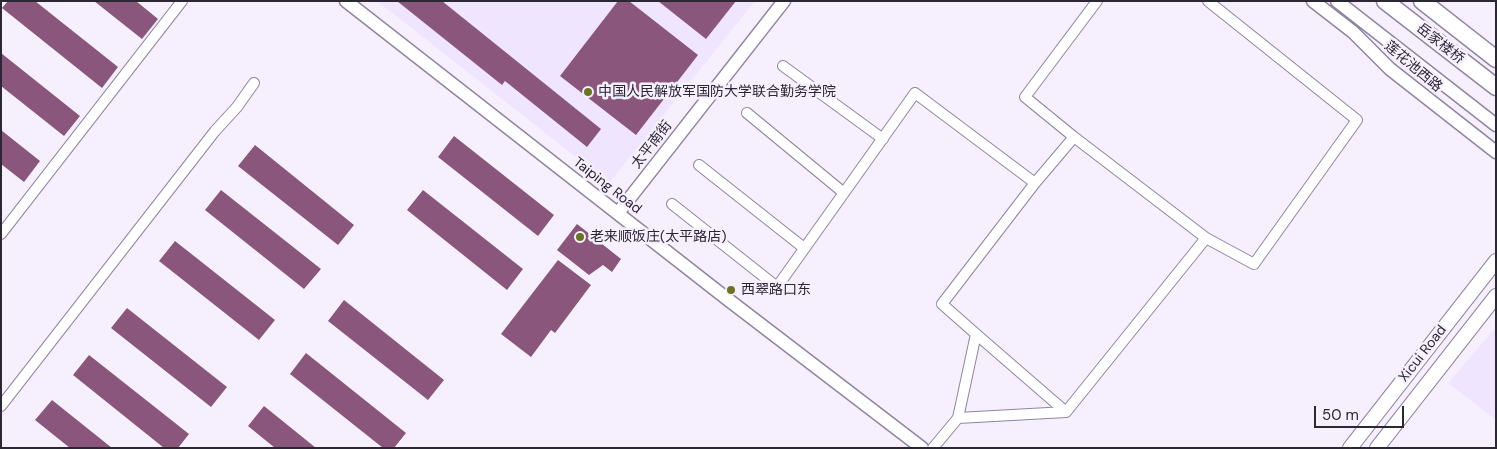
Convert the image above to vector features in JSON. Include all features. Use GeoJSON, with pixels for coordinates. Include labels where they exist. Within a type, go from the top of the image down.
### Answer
{"type":"FeatureCollection","features":[{"type":"Feature","properties":{"kind":"highway","name":"岳家楼桥"},"geometry":{"type":"LineString","coordinates":[[1385,1],[1496,87]]}},
{"type":"Feature","properties":{"kind":"highway","name":"岳家楼桥"},"geometry":{"type":"LineString","coordinates":[[1422,1],[1496,58]]}},
{"type":"Feature","properties":{"kind":"main road","name":"Xicui Road"},"geometry":{"type":"LineString","coordinates":[[1350,448],[1496,261]]}},
{"type":"Feature","properties":{"kind":"main road","name":"Xicui Road"},"geometry":{"type":"LineString","coordinates":[[1377,448],[1496,296]]}},
{"type":"Feature","properties":{"kind":"street"},"geometry":{"type":"LineString","coordinates":[[1,234],[182,1]]}},
{"type":"Feature","properties":{"kind":"street","name":"Taiping Road"},"geometry":{"type":"LineString","coordinates":[[346,1],[922,448]]}},
{"type":"Feature","properties":{"kind":"street","name":"太平南街"},"geometry":{"type":"LineString","coordinates":[[618,213],[784,1]]}},
{"type":"Feature","properties":{"kind":"street"},"geometry":{"type":"LineString","coordinates":[[1097,1],[1025,97],[1206,238],[1254,264],[1357,120],[1208,1]]}},
{"type":"Feature","properties":{"kind":"street","name":"莲花池西路"},"geometry":{"type":"LineString","coordinates":[[1313,1],[1353,32],[1390,69],[1496,152]]}},
{"type":"Feature","properties":{"kind":"street","name":"莲花池西路"},"geometry":{"type":"LineString","coordinates":[[1337,1],[1496,125]]}},
{"type":"Feature","properties":{"kind":"street"},"geometry":{"type":"LineString","coordinates":[[784,66],[882,139]]}},
{"type":"Feature","properties":{"kind":"street"},"geometry":{"type":"LineString","coordinates":[[1,406],[215,131],[237,108],[254,83]]}},
{"type":"Feature","properties":{"kind":"street"},"geometry":{"type":"LineString","coordinates":[[672,204],[777,287],[916,93],[1035,183]]}},
{"type":"Feature","properties":{"kind":"street"},"geometry":{"type":"LineString","coordinates":[[746,113],[844,193]]}},
{"type":"Feature","properties":{"kind":"street"},"geometry":{"type":"LineString","coordinates":[[1066,412],[942,304],[1035,183],[1074,137]]}},
{"type":"Feature","properties":{"kind":"street"},"geometry":{"type":"LineString","coordinates":[[700,165],[804,248]]}},
{"type":"Feature","properties":{"kind":"street"},"geometry":{"type":"LineString","coordinates":[[958,418],[1066,412],[1206,238]]}},
{"type":"Feature","properties":{"kind":"street"},"geometry":{"type":"LineString","coordinates":[[933,448],[958,418],[976,334]]}},
{"type":"Feature","properties":{"kind":"shaded area","name":"中国人民解放军国防大学联合勤务学院"},"geometry":{"type":"Polygon","coordinates":[[[377,1],[755,1],[609,183],[377,1]]]}},
{"type":"Feature","properties":{"kind":"shaded area"},"geometry":{"type":"Polygon","coordinates":[[[1496,327],[1496,420],[1448,383],[1496,327]]]}},
{"type":"Feature","properties":{"kind":"building"},"geometry":{"type":"Polygon","coordinates":[[[8,1],[35,1],[118,67],[102,88],[2,8],[8,1]]]}},
{"type":"Feature","properties":{"kind":"building"},"geometry":{"type":"Polygon","coordinates":[[[94,1],[136,1],[158,19],[142,39],[94,1]]]}},
{"type":"Feature","properties":{"kind":"building"},"geometry":{"type":"Polygon","coordinates":[[[397,1],[442,1],[601,129],[587,147],[505,81],[502,85],[397,1]]]}},
{"type":"Feature","properties":{"kind":"building"},"geometry":{"type":"Polygon","coordinates":[[[618,1],[629,1],[698,55],[636,135],[560,76],[618,1]]]}},
{"type":"Feature","properties":{"kind":"building"},"geometry":{"type":"Polygon","coordinates":[[[658,1],[736,1],[706,39],[658,1]]]}},
{"type":"Feature","properties":{"kind":"building"},"geometry":{"type":"Polygon","coordinates":[[[1,53],[80,116],[64,136],[1,86],[1,53]]]}},
{"type":"Feature","properties":{"kind":"building"},"geometry":{"type":"Polygon","coordinates":[[[1,130],[40,161],[24,182],[1,164],[1,130]]]}},
{"type":"Feature","properties":{"kind":"building"},"geometry":{"type":"Polygon","coordinates":[[[454,136],[554,215],[538,236],[438,157],[454,136]]]}},
{"type":"Feature","properties":{"kind":"building"},"geometry":{"type":"Polygon","coordinates":[[[255,145],[354,225],[338,245],[238,166],[255,145]]]}},
{"type":"Feature","properties":{"kind":"building"},"geometry":{"type":"Polygon","coordinates":[[[221,190],[321,269],[304,289],[205,210],[221,190]]]}},
{"type":"Feature","properties":{"kind":"building"},"geometry":{"type":"Polygon","coordinates":[[[423,190],[523,269],[507,290],[407,210],[423,190]]]}},
{"type":"Feature","properties":{"kind":"building","name":"老来顺饭庄(太平路店)"},"geometry":{"type":"Polygon","coordinates":[[[577,224],[621,259],[612,272],[603,265],[589,275],[557,250],[577,224]]]}},
{"type":"Feature","properties":{"kind":"building"},"geometry":{"type":"Polygon","coordinates":[[[175,241],[275,320],[259,340],[159,261],[175,241]]]}},
{"type":"Feature","properties":{"kind":"building"},"geometry":{"type":"Polygon","coordinates":[[[558,260],[591,285],[555,333],[551,330],[531,357],[501,334],[558,260]]]}},
{"type":"Feature","properties":{"kind":"building"},"geometry":{"type":"Polygon","coordinates":[[[344,300],[444,380],[428,400],[328,321],[344,300]]]}},
{"type":"Feature","properties":{"kind":"building"},"geometry":{"type":"Polygon","coordinates":[[[127,308],[227,387],[211,407],[111,328],[127,308]]]}},
{"type":"Feature","properties":{"kind":"building"},"geometry":{"type":"Polygon","coordinates":[[[306,353],[406,433],[394,448],[383,448],[290,374],[306,353]]]}},
{"type":"Feature","properties":{"kind":"building"},"geometry":{"type":"Polygon","coordinates":[[[89,355],[189,434],[178,448],[164,448],[73,375],[89,355]]]}},
{"type":"Feature","properties":{"kind":"building"},"geometry":{"type":"Polygon","coordinates":[[[52,400],[112,448],[70,448],[35,420],[52,400]]]}},
{"type":"Feature","properties":{"kind":"building"},"geometry":{"type":"Polygon","coordinates":[[[264,406],[316,448],[275,448],[248,426],[264,406]]]}},
{"type":"Feature","properties":{"kind":"place","name":"中国人民解放军国防大学联合勤务学院"},"geometry":{"type":"Point","coordinates":[588,92]}},
{"type":"Feature","properties":{"kind":"place","name":"老来顺饭庄(太平路店)"},"geometry":{"type":"Point","coordinates":[580,237]}},
{"type":"Feature","properties":{"kind":"place","name":"西翠路口东"},"geometry":{"type":"Point","coordinates":[731,290]}}]}
